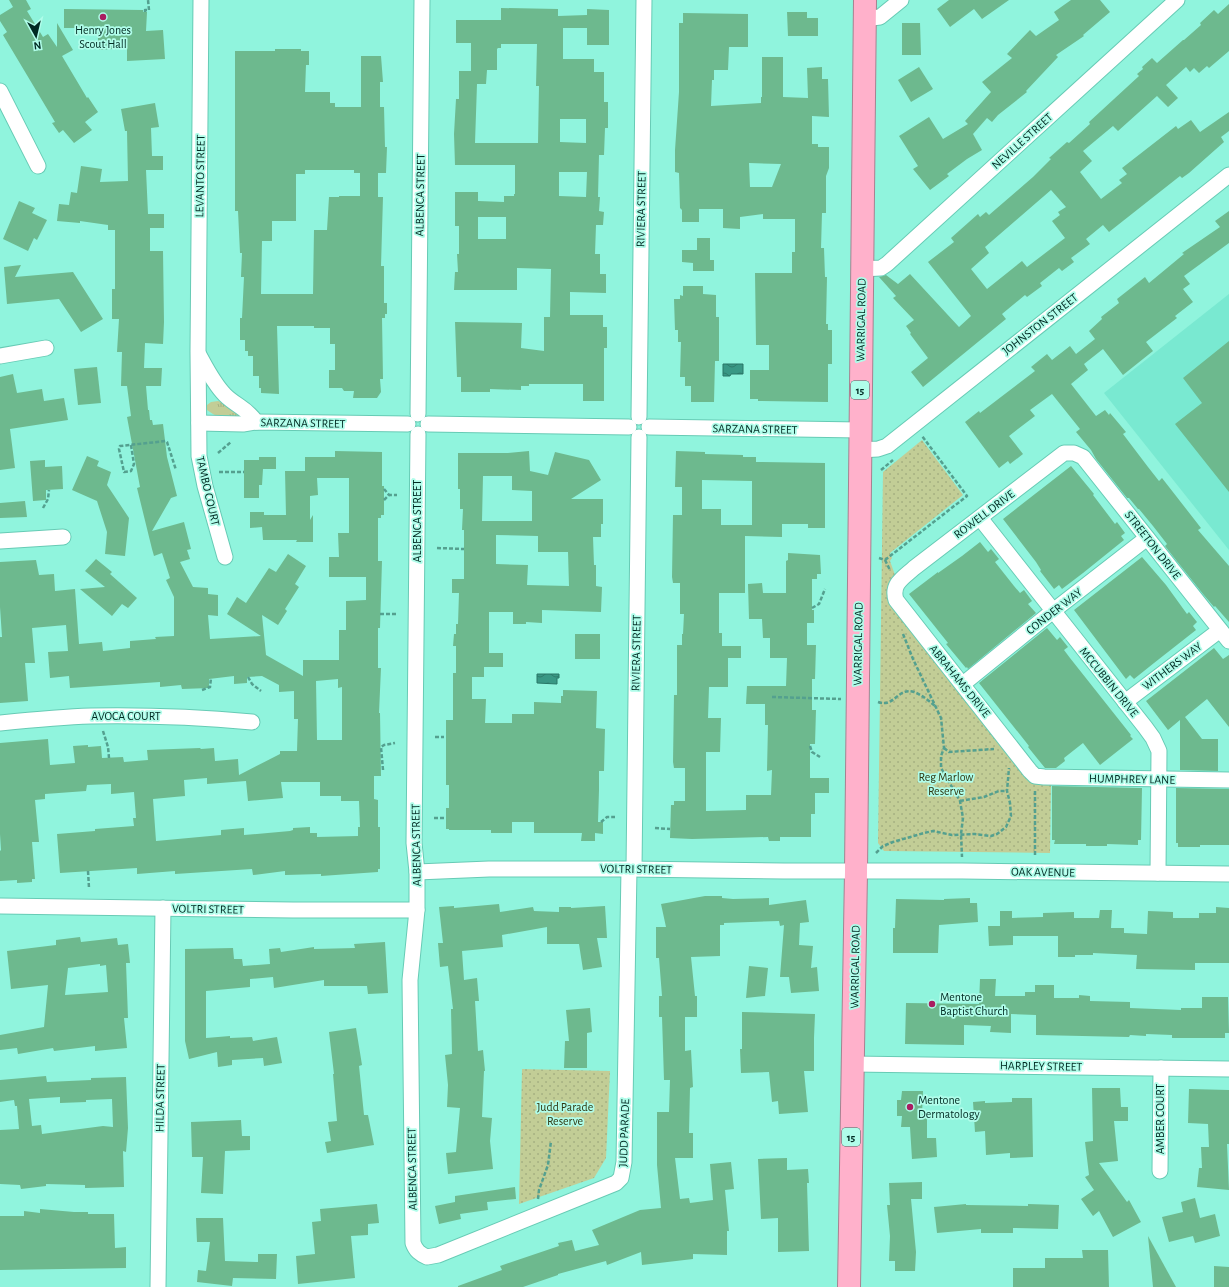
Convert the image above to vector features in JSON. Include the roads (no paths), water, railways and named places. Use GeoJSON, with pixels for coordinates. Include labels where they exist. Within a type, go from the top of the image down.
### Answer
{"type":"FeatureCollection","features":[{"type":"Feature","properties":{"kind":"highway","name":"WARRIGAL ROAD"},"geometry":{"type":"LineString","coordinates":[[849,1287],[856,872],[868,700],[859,466],[864,9]]}},
{"type":"Feature","properties":{"kind":"street","name":"LEVANTO STREET"},"geometry":{"type":"LineString","coordinates":[[199,423],[198,352],[201,0]]}},
{"type":"Feature","properties":{"kind":"street","name":"ALBENCA STREET"},"geometry":{"type":"LineString","coordinates":[[420,1254],[413,1243],[410,980],[417,910],[417,872],[414,843],[422,0]]}},
{"type":"Feature","properties":{"kind":"street","name":"RIVIERA STREET"},"geometry":{"type":"LineString","coordinates":[[631,869],[639,427],[644,0]]}},
{"type":"Feature","properties":{"kind":"street"},"geometry":{"type":"LineString","coordinates":[[864,9],[880,17],[901,0]]}},
{"type":"Feature","properties":{"kind":"street","name":"NEVILLE STREET"},"geometry":{"type":"LineString","coordinates":[[861,270],[881,268],[886,264],[1177,0]]}},
{"type":"Feature","properties":{"kind":"street"},"geometry":{"type":"LineString","coordinates":[[0,91],[38,166]]}},
{"type":"Feature","properties":{"kind":"street","name":"JOHNSTON STREET"},"geometry":{"type":"LineString","coordinates":[[859,466],[860,450],[878,449],[887,446],[1229,175]]}},
{"type":"Feature","properties":{"kind":"street"},"geometry":{"type":"LineString","coordinates":[[0,356],[46,348]]}},
{"type":"Feature","properties":{"kind":"street","name":"LEVANTO STREET"},"geometry":{"type":"LineString","coordinates":[[198,352],[208,373],[225,395],[251,414],[256,422]]}},
{"type":"Feature","properties":{"kind":"street"},"geometry":{"type":"LineString","coordinates":[[199,402],[208,396],[218,394],[225,395]]}},
{"type":"Feature","properties":{"kind":"street","name":"SARZANA STREET"},"geometry":{"type":"LineString","coordinates":[[199,423],[243,424],[256,422],[860,430]]}},
{"type":"Feature","properties":{"kind":"street","name":"TAMBO COURT"},"geometry":{"type":"LineString","coordinates":[[199,423],[199,456],[201,468],[225,557]]}},
{"type":"Feature","properties":{"kind":"street","name":"ROWELL DRIVE"},"geometry":{"type":"LineString","coordinates":[[894,578],[914,568],[1064,453],[1074,453]]}},
{"type":"Feature","properties":{"kind":"street","name":"STREETON DRIVE"},"geometry":{"type":"LineString","coordinates":[[1074,453],[1083,457],[1225,636]]}},
{"type":"Feature","properties":{"kind":"street","name":"MCCUBBIN DRIVE"},"geometry":{"type":"LineString","coordinates":[[980,518],[1157,744],[1159,752],[1158,873]]}},
{"type":"Feature","properties":{"kind":"street"},"geometry":{"type":"LineString","coordinates":[[0,541],[63,537]]}},
{"type":"Feature","properties":{"kind":"street","name":"CONDER WAY"},"geometry":{"type":"LineString","coordinates":[[963,684],[1053,611],[1147,538]]}},
{"type":"Feature","properties":{"kind":"street","name":"ABRAHAMS DRIVE"},"geometry":{"type":"LineString","coordinates":[[894,578],[896,600],[1035,776]]}},
{"type":"Feature","properties":{"kind":"street","name":"WITHERS WAY"},"geometry":{"type":"LineString","coordinates":[[1124,702],[1225,636]]}},
{"type":"Feature","properties":{"kind":"street","name":"AVOCA COURT"},"geometry":{"type":"LineString","coordinates":[[0,723],[84,717],[128,716],[200,718],[252,722]]}},
{"type":"Feature","properties":{"kind":"street","name":"HUMPHREY LANE"},"geometry":{"type":"LineString","coordinates":[[1035,776],[1229,780]]}},
{"type":"Feature","properties":{"kind":"street","name":"VOLTRI STREET"},"geometry":{"type":"LineString","coordinates":[[417,872],[489,869],[856,872]]}},
{"type":"Feature","properties":{"kind":"street","name":"JUDD PARADE"},"geometry":{"type":"LineString","coordinates":[[420,1254],[427,1257],[438,1254],[616,1183],[621,1178],[623,1173],[631,869]]}},
{"type":"Feature","properties":{"kind":"street","name":"OAK AVENUE"},"geometry":{"type":"LineString","coordinates":[[856,872],[962,871],[1229,874]]}},
{"type":"Feature","properties":{"kind":"street","name":"VOLTRI STREET"},"geometry":{"type":"LineString","coordinates":[[0,906],[417,910]]}},
{"type":"Feature","properties":{"kind":"street","name":"HILDA STREET"},"geometry":{"type":"LineString","coordinates":[[158,1287],[163,908]]}},
{"type":"Feature","properties":{"kind":"street","name":"HARPLEY STREET"},"geometry":{"type":"LineString","coordinates":[[852,1064],[1229,1069]]}},
{"type":"Feature","properties":{"kind":"street","name":"AMBER COURT"},"geometry":{"type":"LineString","coordinates":[[1160,1171],[1161,1068]]}},
{"type":"Feature","properties":{"kind":"water"},"geometry":{"type":"Polygon","coordinates":[[[723,364],[743,364],[743,374],[723,376],[723,364]]]}},
{"type":"Feature","properties":{"kind":"water"},"geometry":{"type":"Polygon","coordinates":[[[537,674],[559,674],[557,684],[537,683],[537,674]]]}},
{"type":"Feature","properties":{"kind":"place","name":"Henry Jones Scout Hall"},"geometry":{"type":"Point","coordinates":[103,17]}},
{"type":"Feature","properties":{"kind":"place","name":"Mentone Baptist Church"},"geometry":{"type":"Point","coordinates":[932,1004]}},
{"type":"Feature","properties":{"kind":"place","name":"Mentone Dermatology"},"geometry":{"type":"Point","coordinates":[910,1107]}},
{"type":"Feature","properties":{"kind":"park label","name":"Reg Marlow Reserve"},"geometry":{"type":"Point","coordinates":[946,784]}},
{"type":"Feature","properties":{"kind":"park label","name":"Judd Parade Reserve"},"geometry":{"type":"Point","coordinates":[565,1114]}}]}
